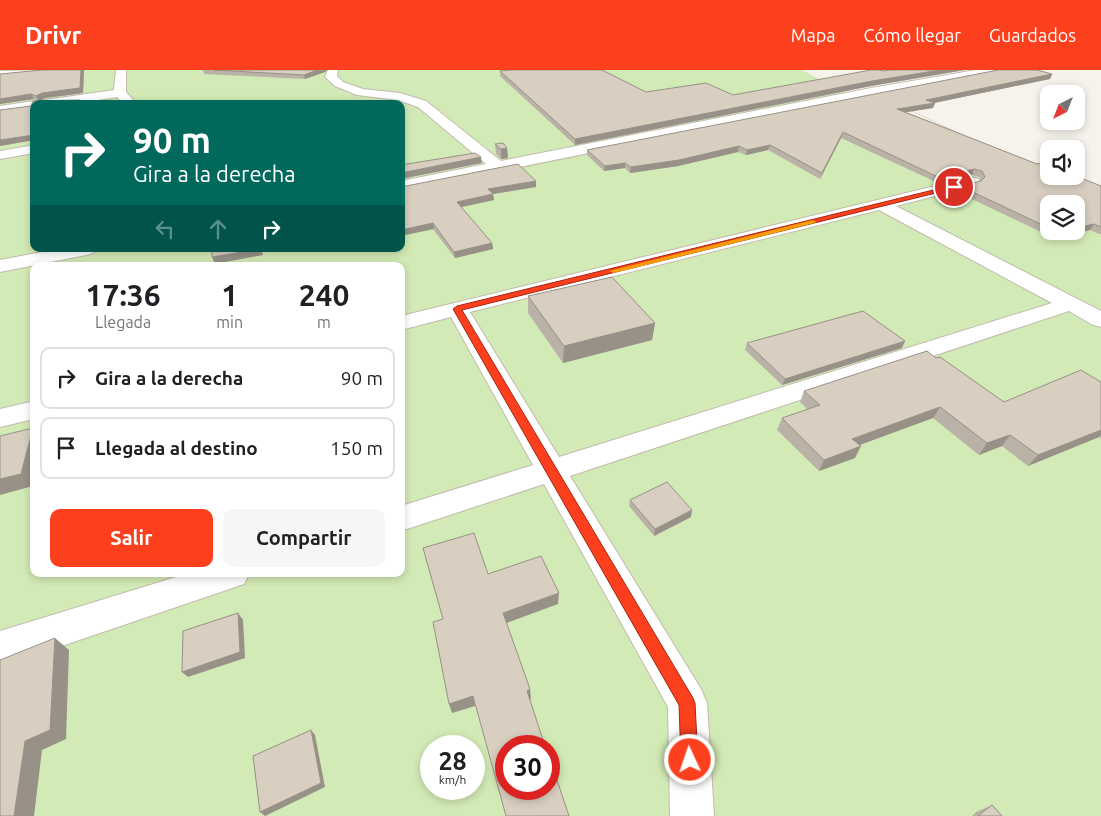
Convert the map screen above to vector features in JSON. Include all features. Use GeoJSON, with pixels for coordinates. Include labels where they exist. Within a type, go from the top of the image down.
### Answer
{"type":"FeatureCollection","features":[{"type":"Feature","properties":{"kind":"street"},"geometry":{"type":"LineString","coordinates":[[0,74],[38,70]]}},
{"type":"Feature","properties":{"kind":"street"},"geometry":{"type":"LineString","coordinates":[[120,70],[120,93],[127,100]]}},
{"type":"Feature","properties":{"kind":"street"},"geometry":{"type":"LineString","coordinates":[[333,70],[332,77],[339,84],[361,92],[400,97],[422,104],[498,166]]}},
{"type":"Feature","properties":{"kind":"street"},"geometry":{"type":"LineString","coordinates":[[405,185],[872,92],[995,70]]}},
{"type":"Feature","properties":{"kind":"street"},"geometry":{"type":"LineString","coordinates":[[72,100],[120,93]]}},
{"type":"Feature","properties":{"kind":"street"},"geometry":{"type":"LineString","coordinates":[[0,110],[30,106]]}},
{"type":"Feature","properties":{"kind":"street"},"geometry":{"type":"LineString","coordinates":[[0,155],[30,150]]}},
{"type":"Feature","properties":{"kind":"street"},"geometry":{"type":"LineString","coordinates":[[405,322],[972,182]]}},
{"type":"Feature","properties":{"kind":"street"},"geometry":{"type":"LineString","coordinates":[[882,205],[1101,320]]}},
{"type":"Feature","properties":{"kind":"street"},"geometry":{"type":"LineString","coordinates":[[0,266],[71,252]]}},
{"type":"Feature","properties":{"kind":"street"},"geometry":{"type":"LineString","coordinates":[[405,518],[1070,304]]}},
{"type":"Feature","properties":{"kind":"street"},"geometry":{"type":"LineString","coordinates":[[457,309],[687,703],[692,816]]}},
{"type":"Feature","properties":{"kind":"street"},"geometry":{"type":"LineString","coordinates":[[0,418],[30,411]]}},
{"type":"Feature","properties":{"kind":"street"},"geometry":{"type":"LineString","coordinates":[[0,648],[223,577]]}},
{"type":"Feature","properties":{"kind":"path"},"geometry":{"type":"LineString","coordinates":[[872,92],[960,134]]}},
{"type":"Feature","properties":{"kind":"green space"},"geometry":{"type":"Polygon","coordinates":[[[0,70],[802,70],[1048,195],[1040,195],[1040,240],[1085,240],[1085,228],[1101,222],[1101,816],[0,816],[0,70]]]}},
{"type":"Feature","properties":{"kind":"building"},"geometry":{"type":"Polygon","coordinates":[[[42,70],[81,70],[80,88],[42,93],[36,96],[31,94],[0,99],[0,74],[42,70]]]}},
{"type":"Feature","properties":{"kind":"building"},"geometry":{"type":"Polygon","coordinates":[[[214,70],[317,70],[304,75],[214,70]]]}},
{"type":"Feature","properties":{"kind":"building"},"geometry":{"type":"Polygon","coordinates":[[[602,70],[646,92],[706,83],[733,95],[871,70],[940,70],[872,81],[575,139],[500,71],[602,70]]]}},
{"type":"Feature","properties":{"kind":"building"},"geometry":{"type":"Polygon","coordinates":[[[998,70],[1037,70],[1052,74],[926,100],[935,103],[897,109],[1037,164],[1040,163],[1040,185],[1085,185],[1085,180],[1101,186],[1101,227],[1094,224],[1085,226],[1085,195],[1040,195],[1040,224],[960,186],[981,181],[985,177],[982,171],[974,169],[940,178],[843,132],[822,173],[770,145],[747,150],[739,146],[679,160],[631,167],[625,163],[605,166],[587,150],[998,70]]]}},
{"type":"Feature","properties":{"kind":"building"},"geometry":{"type":"Polygon","coordinates":[[[30,106],[30,136],[0,140],[0,110],[30,106]]]}},
{"type":"Feature","properties":{"kind":"building"},"geometry":{"type":"Polygon","coordinates":[[[503,143],[507,148],[501,149],[495,144],[503,143]]]}},
{"type":"Feature","properties":{"kind":"building"},"geometry":{"type":"Polygon","coordinates":[[[475,153],[481,157],[405,172],[405,164],[475,153]]]}},
{"type":"Feature","properties":{"kind":"building"},"geometry":{"type":"Polygon","coordinates":[[[518,164],[536,181],[488,189],[493,194],[457,202],[492,243],[454,252],[433,223],[405,229],[405,186],[518,164]]]}},
{"type":"Feature","properties":{"kind":"building"},"geometry":{"type":"Polygon","coordinates":[[[212,252],[242,252],[212,257],[212,252]]]}},
{"type":"Feature","properties":{"kind":"building"},"geometry":{"type":"Polygon","coordinates":[[[612,277],[655,323],[564,346],[528,296],[612,277]]]}},
{"type":"Feature","properties":{"kind":"building"},"geometry":{"type":"Polygon","coordinates":[[[863,311],[905,341],[785,379],[747,343],[863,311]]]}},
{"type":"Feature","properties":{"kind":"building"},"geometry":{"type":"Polygon","coordinates":[[[927,351],[936,358],[940,357],[1004,402],[1081,370],[1101,382],[1101,430],[1038,455],[1010,435],[987,443],[940,407],[852,439],[861,446],[824,460],[782,418],[820,405],[804,391],[927,351]]]}},
{"type":"Feature","properties":{"kind":"building"},"geometry":{"type":"Polygon","coordinates":[[[30,429],[30,440],[21,474],[0,479],[0,436],[30,429]]]}},
{"type":"Feature","properties":{"kind":"building"},"geometry":{"type":"Polygon","coordinates":[[[667,482],[692,510],[655,529],[630,500],[667,482]]]}},
{"type":"Feature","properties":{"kind":"building"},"geometry":{"type":"Polygon","coordinates":[[[474,533],[488,574],[541,556],[559,593],[503,613],[530,689],[527,691],[541,735],[495,735],[495,776],[473,696],[449,704],[433,622],[443,619],[423,548],[474,533]]]}},
{"type":"Feature","properties":{"kind":"building"},"geometry":{"type":"Polygon","coordinates":[[[238,613],[240,652],[182,672],[183,631],[238,613]]]}},
{"type":"Feature","properties":{"kind":"building"},"geometry":{"type":"Polygon","coordinates":[[[55,638],[50,730],[25,741],[14,816],[0,816],[0,660],[55,638]]]}},
{"type":"Feature","properties":{"kind":"building"},"geometry":{"type":"Polygon","coordinates":[[[311,730],[321,783],[260,812],[253,756],[311,730]]]}},
{"type":"Feature","properties":{"kind":"building"},"geometry":{"type":"Polygon","coordinates":[[[560,789],[569,816],[506,816],[502,800],[560,800],[560,789]]]}},
{"type":"Feature","properties":{"kind":"building"},"geometry":{"type":"Polygon","coordinates":[[[992,805],[1002,816],[978,816],[992,805]]]}},
{"type":"Feature","properties":{"kind":"slow traffic"},"geometry":{"type":"LineString","coordinates":[[614,271],[813,222]]}},
{"type":"Feature","properties":{"kind":"route"},"geometry":{"type":"LineString","coordinates":[[690,760],[687,703],[457,309],[954,187]]}}]}
